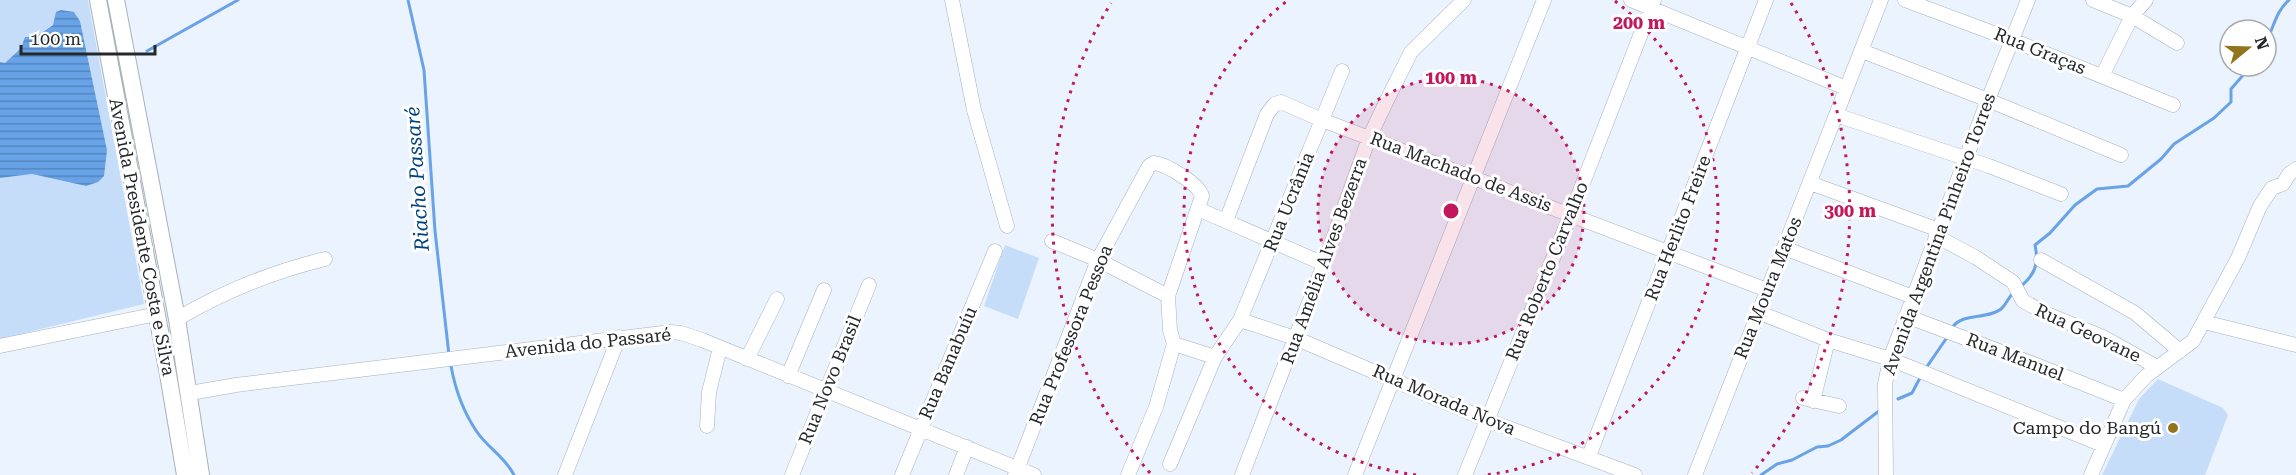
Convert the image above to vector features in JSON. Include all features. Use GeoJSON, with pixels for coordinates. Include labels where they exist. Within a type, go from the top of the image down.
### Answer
{"type":"FeatureCollection","features":[{"type":"Feature","properties":{"kind":"main road","name":"Avenida Presidente Costa e Silva"},"geometry":{"type":"LineString","coordinates":[[98,0],[185,475]]}},
{"type":"Feature","properties":{"kind":"main road","name":"Avenida Presidente Costa e Silva"},"geometry":{"type":"LineString","coordinates":[[116,0],[177,319],[201,475]]}},
{"type":"Feature","properties":{"kind":"main road"},"geometry":{"type":"LineString","coordinates":[[142,240],[161,237]]}},
{"type":"Feature","properties":{"kind":"main road"},"geometry":{"type":"LineString","coordinates":[[148,265],[166,261]]}},
{"type":"Feature","properties":{"kind":"street"},"geometry":{"type":"LineString","coordinates":[[952,0],[974,110],[1007,226]]}},
{"type":"Feature","properties":{"kind":"street","name":"Rua Amélia Alves Bezerra"},"geometry":{"type":"LineString","coordinates":[[1242,475],[1370,138],[1411,52],[1464,0]]}},
{"type":"Feature","properties":{"kind":"street"},"geometry":{"type":"LineString","coordinates":[[1355,475],[1544,0]]}},
{"type":"Feature","properties":{"kind":"street"},"geometry":{"type":"LineString","coordinates":[[1631,0],[1653,4],[1846,88]]}},
{"type":"Feature","properties":{"kind":"street","name":"Rua Herlito Freire"},"geometry":{"type":"LineString","coordinates":[[1589,456],[1766,0]]}},
{"type":"Feature","properties":{"kind":"street","name":"Rua Moura Matos"},"geometry":{"type":"LineString","coordinates":[[1695,475],[1881,0]]}},
{"type":"Feature","properties":{"kind":"street","name":"Rua Graças"},"geometry":{"type":"LineString","coordinates":[[1905,0],[2173,105]]}},
{"type":"Feature","properties":{"kind":"street","name":"Avenida Argentina Pinheiro Torres"},"geometry":{"type":"LineString","coordinates":[[1886,475],[1885,384],[1890,359],[2028,0]]}},
{"type":"Feature","properties":{"kind":"street"},"geometry":{"type":"LineString","coordinates":[[2093,0],[2132,16],[2177,43]]}},
{"type":"Feature","properties":{"kind":"street"},"geometry":{"type":"LineString","coordinates":[[2102,76],[2132,16],[2146,0]]}},
{"type":"Feature","properties":{"kind":"street","name":"Rua Roberto Carvalho"},"geometry":{"type":"LineString","coordinates":[[1465,475],[1653,4]]}},
{"type":"Feature","properties":{"kind":"street"},"geometry":{"type":"LineString","coordinates":[[1862,51],[2121,155]]}},
{"type":"Feature","properties":{"kind":"street","name":"Rua Ucrânia"},"geometry":{"type":"LineString","coordinates":[[1246,322],[1273,241],[1342,71]]}},
{"type":"Feature","properties":{"kind":"street","name":"Rua Machado de Assis"},"geometry":{"type":"LineString","coordinates":[[1226,221],[1267,114],[1275,104],[1284,102],[1322,120],[1767,290]]}},
{"type":"Feature","properties":{"kind":"street"},"geometry":{"type":"LineString","coordinates":[[1836,115],[2061,194]]}},
{"type":"Feature","properties":{"kind":"street","name":"Rua Professora Pessoa"},"geometry":{"type":"LineString","coordinates":[[1016,472],[1098,260],[1149,166],[1156,162],[1166,166],[1199,188],[1202,196],[1198,209]]}},
{"type":"Feature","properties":{"kind":"street"},"geometry":{"type":"LineString","coordinates":[[2091,475],[2124,400],[2157,367],[2193,341],[2238,258],[2260,206],[2272,188],[2289,186],[2289,174],[2296,169]]}},
{"type":"Feature","properties":{"kind":"street","name":"Rua Geovane"},"geometry":{"type":"LineString","coordinates":[[1810,183],[1938,233],[1975,257],[2016,289],[2023,301],[2105,338],[2157,367]]}},
{"type":"Feature","properties":{"kind":"street"},"geometry":{"type":"LineString","coordinates":[[1128,475],[1155,407],[1174,344],[1170,330],[1168,296],[1198,209],[1324,264]]}},
{"type":"Feature","properties":{"kind":"street"},"geometry":{"type":"LineString","coordinates":[[1052,241],[1098,260],[1168,296]]}},
{"type":"Feature","properties":{"kind":"street"},"geometry":{"type":"LineString","coordinates":[[1784,248],[1913,297]]}},
{"type":"Feature","properties":{"kind":"street","name":"Rua Banabuíu"},"geometry":{"type":"LineString","coordinates":[[902,475],[995,251]]}},
{"type":"Feature","properties":{"kind":"street"},"geometry":{"type":"LineString","coordinates":[[177,319],[212,298],[244,284],[325,259]]}},
{"type":"Feature","properties":{"kind":"street"},"geometry":{"type":"LineString","coordinates":[[2041,260],[2135,313],[2180,351]]}},
{"type":"Feature","properties":{"kind":"street","name":"Rua Novo Brasil"},"geometry":{"type":"LineString","coordinates":[[792,475],[869,285]]}},
{"type":"Feature","properties":{"kind":"street"},"geometry":{"type":"LineString","coordinates":[[788,376],[824,290]]}},
{"type":"Feature","properties":{"kind":"street"},"geometry":{"type":"LineString","coordinates":[[747,359],[777,298]]}},
{"type":"Feature","properties":{"kind":"street"},"geometry":{"type":"LineString","coordinates":[[1758,312],[1828,340],[1890,359],[2103,445]]}},
{"type":"Feature","properties":{"kind":"street"},"geometry":{"type":"LineString","coordinates":[[0,346],[157,314]]}},
{"type":"Feature","properties":{"kind":"street","name":"Rua Manuel"},"geometry":{"type":"LineString","coordinates":[[1906,316],[2124,400]]}},
{"type":"Feature","properties":{"kind":"street"},"geometry":{"type":"LineString","coordinates":[[1170,464],[1215,357],[1246,322]]}},
{"type":"Feature","properties":{"kind":"street","name":"Rua Morada Nova"},"geometry":{"type":"LineString","coordinates":[[1246,322],[1295,338],[1487,420],[1635,475]]}},
{"type":"Feature","properties":{"kind":"street"},"geometry":{"type":"LineString","coordinates":[[2204,322],[2296,345]]}},
{"type":"Feature","properties":{"kind":"street","name":"Avenida do Passaré"},"geometry":{"type":"LineString","coordinates":[[189,393],[660,332],[681,333],[921,427],[1016,472],[1034,475]]}},
{"type":"Feature","properties":{"kind":"street"},"geometry":{"type":"LineString","coordinates":[[566,475],[619,337]]}},
{"type":"Feature","properties":{"kind":"street"},"geometry":{"type":"LineString","coordinates":[[1828,340],[1808,400],[1839,406]]}},
{"type":"Feature","properties":{"kind":"street"},"geometry":{"type":"LineString","coordinates":[[1174,344],[1215,357]]}},
{"type":"Feature","properties":{"kind":"street"},"geometry":{"type":"LineString","coordinates":[[707,426],[709,392],[720,348]]}},
{"type":"Feature","properties":{"kind":"street"},"geometry":{"type":"LineString","coordinates":[[956,475],[967,447]]}},
{"type":"Feature","properties":{"kind":"shaded area"},"geometry":{"type":"Polygon","coordinates":[[[0,0],[88,0],[144,304],[0,339],[0,178],[32,174],[86,186],[103,168],[107,150],[80,21],[74,12],[28,42],[5,64],[0,62],[0,0]]]}},
{"type":"Feature","properties":{"kind":"shaded area"},"geometry":{"type":"Polygon","coordinates":[[[1005,245],[1039,258],[1018,319],[984,306],[1005,245]]]}},
{"type":"Feature","properties":{"kind":"shaded area","name":"Campo do Bangú"},"geometry":{"type":"Polygon","coordinates":[[[2158,379],[2223,408],[2228,415],[2205,475],[2102,475],[2139,399],[2158,379]]]}},
{"type":"Feature","properties":{"kind":"water"},"geometry":{"type":"Polygon","coordinates":[[[61,10],[74,12],[80,21],[107,150],[104,176],[98,182],[86,186],[32,174],[0,178],[0,62],[5,63],[21,48],[25,37],[35,37],[53,25],[56,12],[61,10]]]}},
{"type":"Feature","properties":{"kind":"waterway"},"geometry":{"type":"LineString","coordinates":[[147,51],[238,0]]}},
{"type":"Feature","properties":{"kind":"waterway","name":"Riacho Passaré"},"geometry":{"type":"LineString","coordinates":[[408,0],[424,70],[435,231],[449,355]]}},
{"type":"Feature","properties":{"kind":"waterway","name":"Riacho Passaré"},"geometry":{"type":"LineString","coordinates":[[2276,18],[2289,0]]}},
{"type":"Feature","properties":{"kind":"waterway","name":"Riacho Passaré"},"geometry":{"type":"LineString","coordinates":[[2020,287],[2035,269],[2035,245],[2050,233],[2075,205],[2097,189],[2128,186],[2161,159],[2174,144],[2214,118],[2231,102],[2231,89],[2241,78]]}},
{"type":"Feature","properties":{"kind":"waterway","name":"Riacho Passaré"},"geometry":{"type":"LineString","coordinates":[[1952,328],[1962,320],[1995,312],[2003,307],[2013,293]]}},
{"type":"Feature","properties":{"kind":"waterway","name":"Riacho Passaré"},"geometry":{"type":"LineString","coordinates":[[1926,368],[1948,336]]}},
{"type":"Feature","properties":{"kind":"waterway","name":"Riacho Passaré"},"geometry":{"type":"LineString","coordinates":[[451,366],[461,400],[472,425],[514,475]]}},
{"type":"Feature","properties":{"kind":"waterway","name":"Riacho Passaré"},"geometry":{"type":"LineString","coordinates":[[1898,399],[1912,393],[1921,376]]}},
{"type":"Feature","properties":{"kind":"waterway","name":"Riacho Passaré"},"geometry":{"type":"LineString","coordinates":[[1761,475],[1777,464],[1792,460],[1817,447],[1828,446],[1841,440],[1879,411]]}},
{"type":"Feature","properties":{"kind":"place","name":"Campo do Bangú"},"geometry":{"type":"Point","coordinates":[2173,428]}}]}
